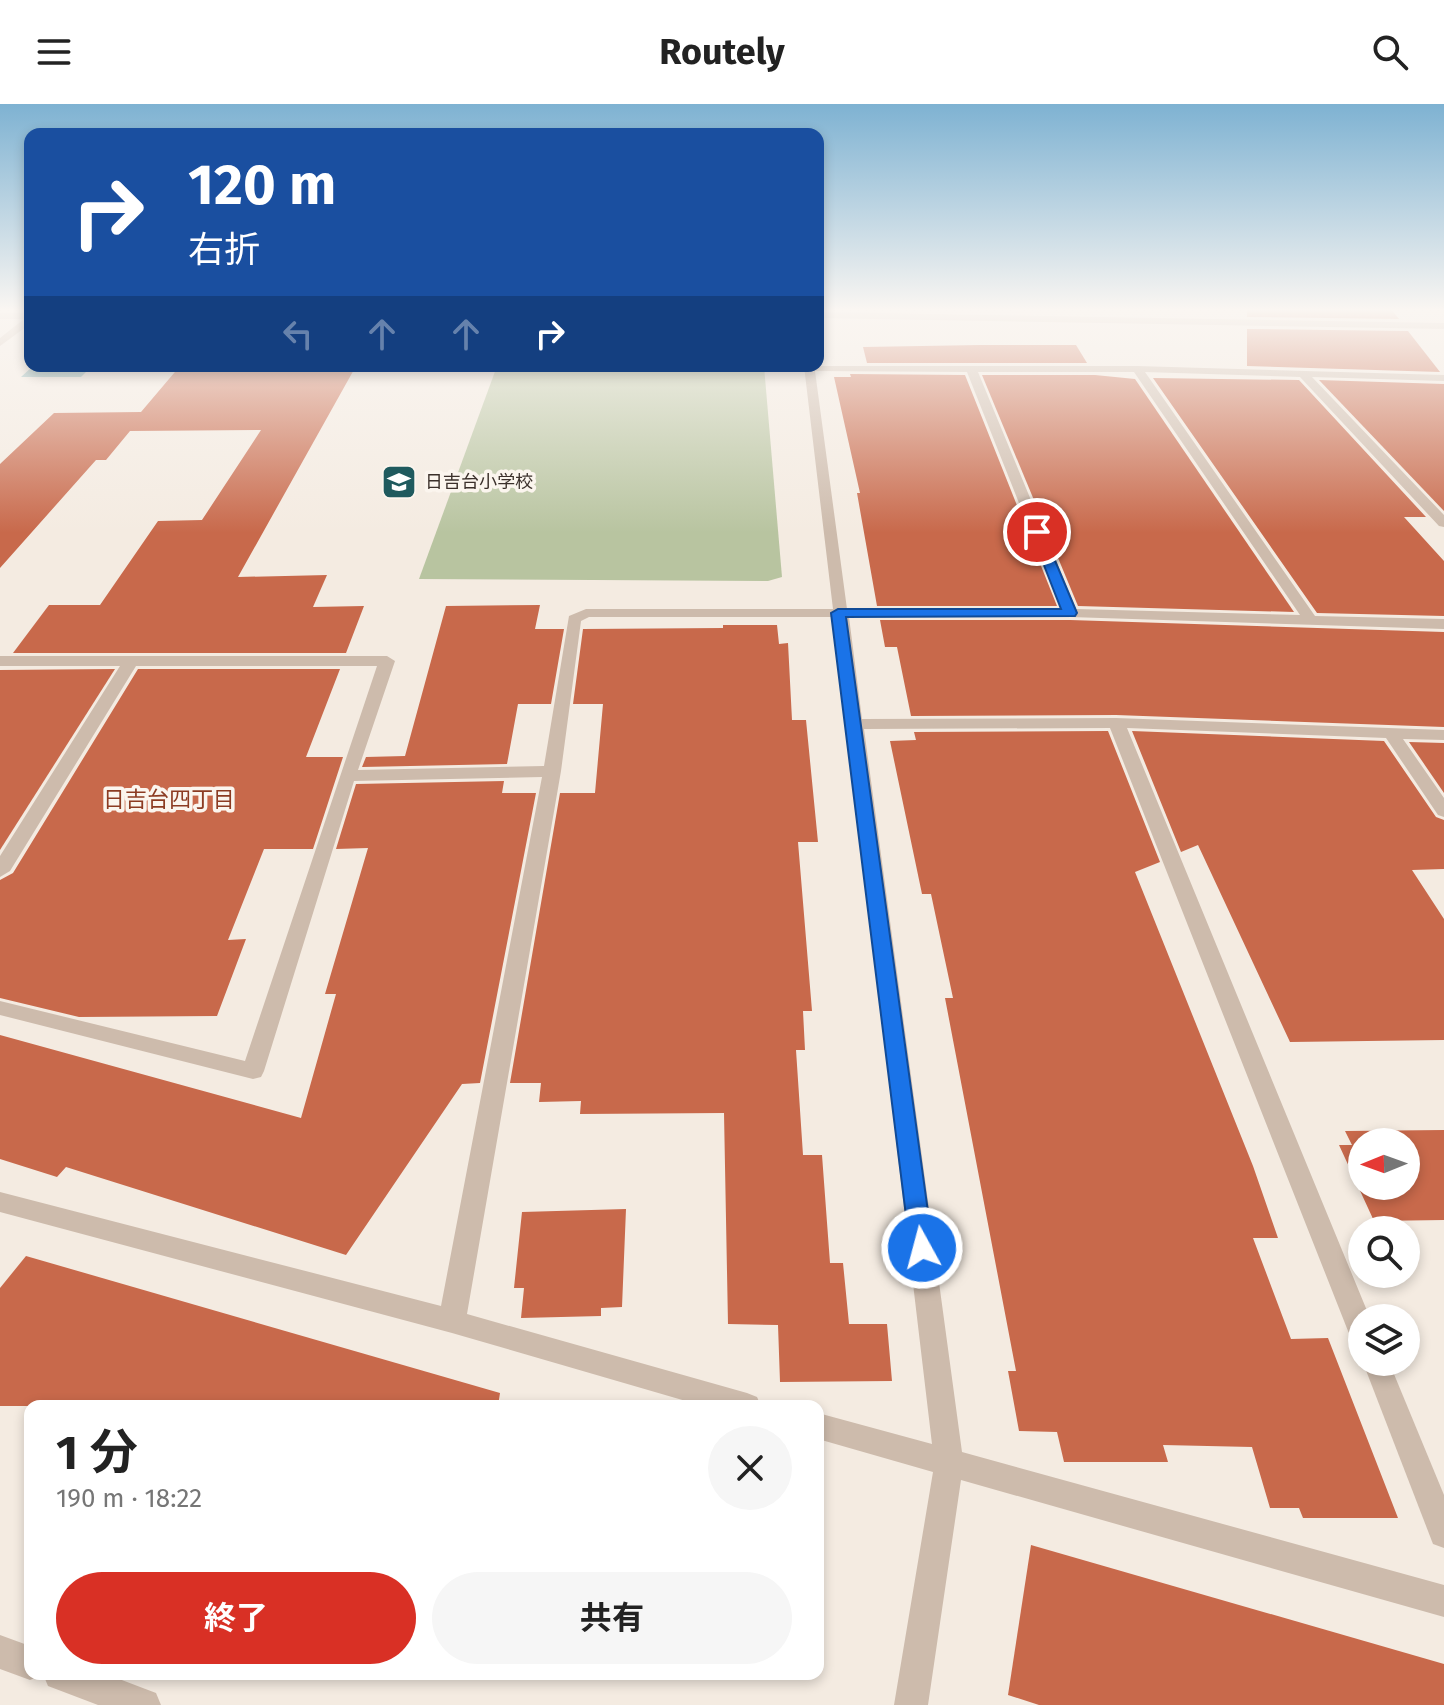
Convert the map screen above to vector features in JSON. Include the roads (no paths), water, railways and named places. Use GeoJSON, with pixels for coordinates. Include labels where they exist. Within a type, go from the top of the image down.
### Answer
{"type":"FeatureCollection","features":[{"type":"Feature","properties":{"kind":"street"},"geometry":{"type":"LineString","coordinates":[[811,384],[949,1464],[911,1705]]}},
{"type":"Feature","properties":{"kind":"street"},"geometry":{"type":"LineString","coordinates":[[977,384],[1070,613]]}},
{"type":"Feature","properties":{"kind":"street"},"geometry":{"type":"LineString","coordinates":[[1147,384],[1310,619]]}},
{"type":"Feature","properties":{"kind":"street"},"geometry":{"type":"LineString","coordinates":[[1312,384],[1444,523]]}},
{"type":"Feature","properties":{"kind":"street"},"geometry":{"type":"LineString","coordinates":[[452,1321],[552,771],[574,619],[586,613],[1070,613],[1444,624]]}},
{"type":"Feature","properties":{"kind":"street"},"geometry":{"type":"LineString","coordinates":[[0,661],[387,661],[253,1071],[0,1008]]}},
{"type":"Feature","properties":{"kind":"street"},"geometry":{"type":"LineString","coordinates":[[0,871],[131,661]]}},
{"type":"Feature","properties":{"kind":"street"},"geometry":{"type":"LineString","coordinates":[[854,724],[1116,723],[1444,735]]}},
{"type":"Feature","properties":{"kind":"street"},"geometry":{"type":"LineString","coordinates":[[1116,723],[1351,1304]]}},
{"type":"Feature","properties":{"kind":"street"},"geometry":{"type":"LineString","coordinates":[[1391,733],[1444,811]]}},
{"type":"Feature","properties":{"kind":"street"},"geometry":{"type":"LineString","coordinates":[[347,776],[552,771]]}},
{"type":"Feature","properties":{"kind":"street"},"geometry":{"type":"LineString","coordinates":[[0,1202],[452,1321],[726,1400]]}},
{"type":"Feature","properties":{"kind":"street"},"geometry":{"type":"LineString","coordinates":[[1381,1376],[1444,1533]]}},
{"type":"Feature","properties":{"kind":"street"},"geometry":{"type":"LineString","coordinates":[[824,1428],[1444,1601]]}},
{"type":"Feature","properties":{"kind":"street"},"geometry":{"type":"LineString","coordinates":[[0,1652],[24,1661]]}},
{"type":"Feature","properties":{"kind":"street"},"geometry":{"type":"LineString","coordinates":[[76,1680],[144,1705]]}},
{"type":"Feature","properties":{"kind":"place","name":"日吉台小学校"},"geometry":{"type":"Point","coordinates":[399,482]}},
{"type":"Feature","properties":{"kind":"district","name":"日吉台四丁目"},"geometry":{"type":"Point","coordinates":[169,799]}}]}
